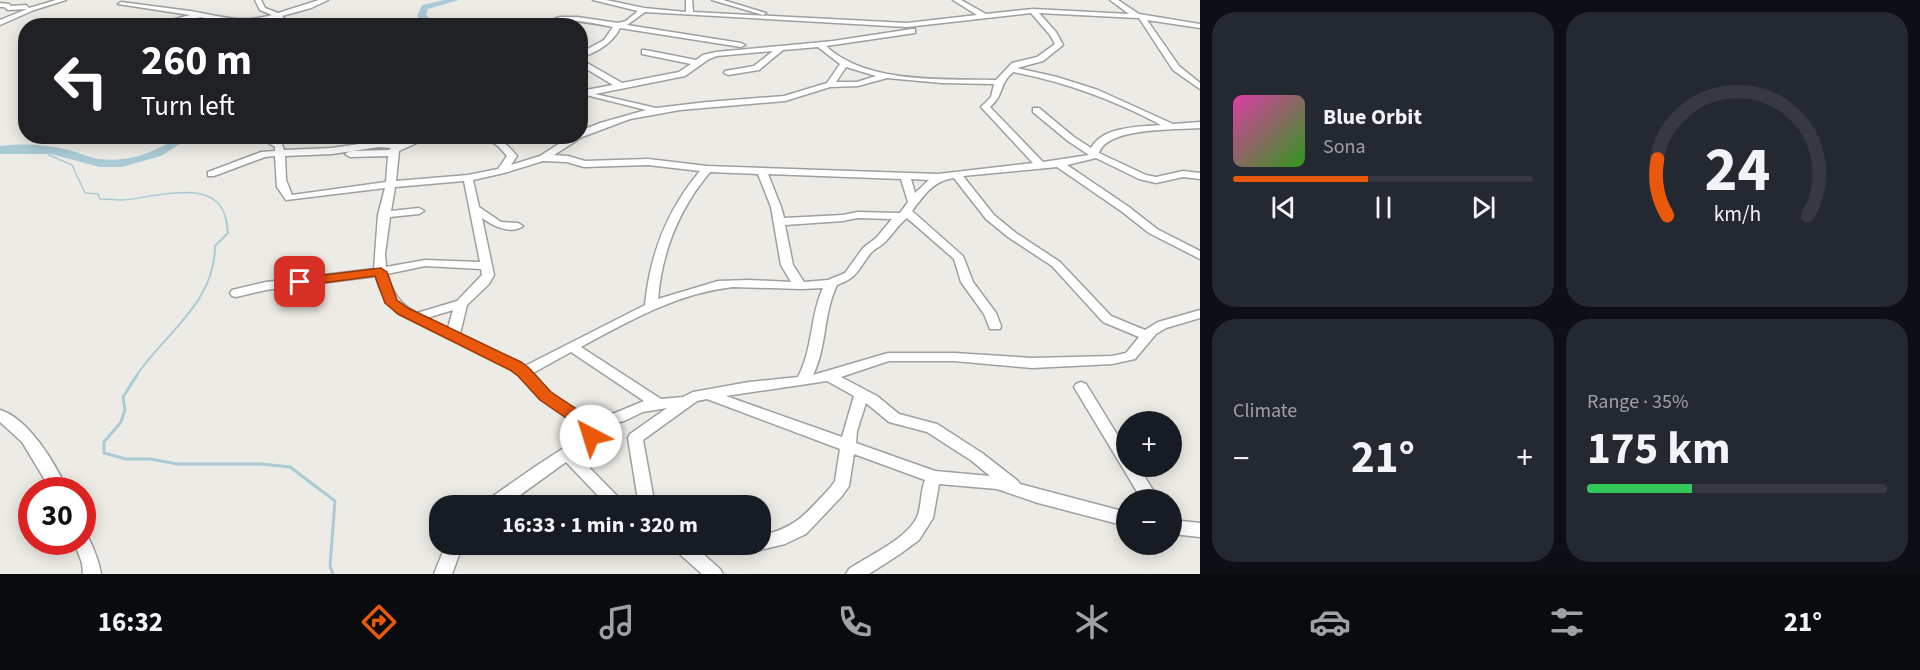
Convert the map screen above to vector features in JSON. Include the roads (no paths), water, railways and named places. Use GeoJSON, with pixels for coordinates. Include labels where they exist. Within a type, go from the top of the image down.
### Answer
{"type":"FeatureCollection","features":[{"type":"Feature","properties":{"kind":"street"},"geometry":{"type":"LineString","coordinates":[[0,23],[63,0]]}},
{"type":"Feature","properties":{"kind":"street"},"geometry":{"type":"LineString","coordinates":[[258,0],[261,9],[273,12],[277,16]]}},
{"type":"Feature","properties":{"kind":"street"},"geometry":{"type":"LineString","coordinates":[[265,18],[326,0]]}},
{"type":"Feature","properties":{"kind":"street"},"geometry":{"type":"LineString","coordinates":[[596,0],[644,10],[690,14],[907,25],[1033,11],[1139,16],[1200,26]]}},
{"type":"Feature","properties":{"kind":"street"},"geometry":{"type":"LineString","coordinates":[[689,0],[690,14]]}},
{"type":"Feature","properties":{"kind":"street"},"geometry":{"type":"LineString","coordinates":[[715,0],[767,14]]}},
{"type":"Feature","properties":{"kind":"street"},"geometry":{"type":"LineString","coordinates":[[956,0],[984,16]]}},
{"type":"Feature","properties":{"kind":"street"},"geometry":{"type":"LineString","coordinates":[[1114,0],[1139,16],[1160,42],[1168,59],[1200,87]]}},
{"type":"Feature","properties":{"kind":"street"},"geometry":{"type":"LineString","coordinates":[[121,3],[171,9],[212,18]]}},
{"type":"Feature","properties":{"kind":"street"},"geometry":{"type":"LineString","coordinates":[[0,5],[11,8],[40,7]]}},
{"type":"Feature","properties":{"kind":"street"},"geometry":{"type":"LineString","coordinates":[[171,9],[166,15],[185,18],[201,15]]}},
{"type":"Feature","properties":{"kind":"street"},"geometry":{"type":"LineString","coordinates":[[588,51],[611,38],[617,26],[628,22],[644,10]]}},
{"type":"Feature","properties":{"kind":"street"},"geometry":{"type":"LineString","coordinates":[[1033,11],[1059,44],[1043,58],[1018,64],[1012,69],[1000,82],[996,98],[986,105],[986,110],[1041,166]]}},
{"type":"Feature","properties":{"kind":"street"},"geometry":{"type":"LineString","coordinates":[[588,93],[682,74],[716,54],[819,43],[932,27],[964,19]]}},
{"type":"Feature","properties":{"kind":"street"},"geometry":{"type":"LineString","coordinates":[[588,22],[718,42],[779,48]]}},
{"type":"Feature","properties":{"kind":"street"},"geometry":{"type":"LineString","coordinates":[[819,43],[844,64],[890,75],[1000,82]]}},
{"type":"Feature","properties":{"kind":"street"},"geometry":{"type":"LineString","coordinates":[[729,73],[760,66],[779,48]]}},
{"type":"Feature","properties":{"kind":"street"},"geometry":{"type":"LineString","coordinates":[[645,52],[698,63]]}},
{"type":"Feature","properties":{"kind":"street"},"geometry":{"type":"LineString","coordinates":[[830,85],[844,64]]}},
{"type":"Feature","properties":{"kind":"street"},"geometry":{"type":"LineString","coordinates":[[588,66],[622,87]]}},
{"type":"Feature","properties":{"kind":"street"},"geometry":{"type":"LineString","coordinates":[[1012,69],[1077,85],[1119,100],[1174,128]]}},
{"type":"Feature","properties":{"kind":"street"},"geometry":{"type":"LineString","coordinates":[[588,132],[619,118],[662,111],[785,98],[830,85],[858,84],[890,75]]}},
{"type":"Feature","properties":{"kind":"street"},"geometry":{"type":"LineString","coordinates":[[588,95],[662,111]]}},
{"type":"Feature","properties":{"kind":"street"},"geometry":{"type":"LineString","coordinates":[[1036,110],[1071,139],[1094,154],[1151,179],[1183,174],[1200,176]]}},
{"type":"Feature","properties":{"kind":"street"},"geometry":{"type":"LineString","coordinates":[[542,158],[568,159],[592,164],[657,162],[707,169],[938,177],[1087,159],[1094,154],[1098,144],[1112,136],[1174,128],[1198,129]]}},
{"type":"Feature","properties":{"kind":"street"},"geometry":{"type":"LineString","coordinates":[[275,144],[279,146],[284,191],[288,198],[391,184],[468,178],[501,171],[542,158],[566,144]]}},
{"type":"Feature","properties":{"kind":"street"},"geometry":{"type":"LineString","coordinates":[[211,174],[250,158],[279,153],[397,150],[410,144]]}},
{"type":"Feature","properties":{"kind":"street"},"geometry":{"type":"LineString","coordinates":[[501,144],[512,156],[501,171]]}},
{"type":"Feature","properties":{"kind":"street"},"geometry":{"type":"LineString","coordinates":[[397,150],[383,215],[380,250],[383,285],[392,303],[524,372],[545,396],[588,424],[592,431],[590,438],[508,495]]}},
{"type":"Feature","properties":{"kind":"street"},"geometry":{"type":"LineString","coordinates":[[1059,164],[1125,208],[1153,231],[1200,256]]}},
{"type":"Feature","properties":{"kind":"street"},"geometry":{"type":"LineString","coordinates":[[651,308],[655,272],[666,233],[685,197],[707,169]]}},
{"type":"Feature","properties":{"kind":"street"},"geometry":{"type":"LineString","coordinates":[[762,170],[776,207],[787,265],[799,285]]}},
{"type":"Feature","properties":{"kind":"street"},"geometry":{"type":"LineString","coordinates":[[905,176],[907,210],[959,258],[966,282],[990,314],[995,326]]}},
{"type":"Feature","properties":{"kind":"street"},"geometry":{"type":"LineString","coordinates":[[958,176],[990,217],[1012,235],[1056,264],[1107,319],[1148,336]]}},
{"type":"Feature","properties":{"kind":"street"},"geometry":{"type":"LineString","coordinates":[[524,372],[621,319],[684,295],[720,285],[754,283],[799,285],[832,282],[848,276],[858,266],[867,250],[881,241],[890,226],[938,177]]}},
{"type":"Feature","properties":{"kind":"street"},"geometry":{"type":"LineString","coordinates":[[417,317],[461,304],[488,275],[468,178]]}},
{"type":"Feature","properties":{"kind":"street"},"geometry":{"type":"LineString","coordinates":[[476,209],[499,226],[518,226]]}},
{"type":"Feature","properties":{"kind":"street"},"geometry":{"type":"LineString","coordinates":[[779,222],[843,218],[907,210]]}},
{"type":"Feature","properties":{"kind":"street"},"geometry":{"type":"LineString","coordinates":[[383,215],[419,211]]}},
{"type":"Feature","properties":{"kind":"street"},"geometry":{"type":"LineString","coordinates":[[236,293],[309,280],[381,272],[425,263],[485,266]]}},
{"type":"Feature","properties":{"kind":"street"},"geometry":{"type":"LineString","coordinates":[[803,380],[817,347],[825,302],[832,282]]}},
{"type":"Feature","properties":{"kind":"street"},"geometry":{"type":"LineString","coordinates":[[453,334],[461,304]]}},
{"type":"Feature","properties":{"kind":"street"},"geometry":{"type":"LineString","coordinates":[[645,495],[634,438],[685,401],[708,394],[829,376],[877,360],[908,356],[1009,362],[1112,360],[1130,356],[1151,331],[1162,325],[1200,314]]}},
{"type":"Feature","properties":{"kind":"street"},"geometry":{"type":"LineString","coordinates":[[572,347],[660,405]]}},
{"type":"Feature","properties":{"kind":"street"},"geometry":{"type":"LineString","coordinates":[[829,376],[862,395],[894,418],[932,428],[984,462],[1015,488]]}},
{"type":"Feature","properties":{"kind":"street"},"geometry":{"type":"LineString","coordinates":[[1081,387],[1116,445]]}},
{"type":"Feature","properties":{"kind":"street"},"geometry":{"type":"LineString","coordinates":[[588,424],[619,417],[640,408],[660,405],[696,393],[708,394],[847,447],[934,477],[974,479],[1116,516]]}},
{"type":"Feature","properties":{"kind":"street"},"geometry":{"type":"LineString","coordinates":[[771,540],[785,537],[800,529],[843,482],[854,414],[862,395]]}},
{"type":"Feature","properties":{"kind":"street"},"geometry":{"type":"LineString","coordinates":[[0,415],[25,435],[51,477]]}},
{"type":"Feature","properties":{"kind":"street"},"geometry":{"type":"LineString","coordinates":[[567,454],[609,495]]}},
{"type":"Feature","properties":{"kind":"street"},"geometry":{"type":"LineString","coordinates":[[855,574],[908,539],[922,525],[928,510],[930,483],[934,477]]}},
{"type":"Feature","properties":{"kind":"street"},"geometry":{"type":"LineString","coordinates":[[1182,528],[1200,530]]}},
{"type":"Feature","properties":{"kind":"street"},"geometry":{"type":"LineString","coordinates":[[88,555],[92,574]]}},
{"type":"Feature","properties":{"kind":"street"},"geometry":{"type":"LineString","coordinates":[[443,574],[451,555]]}},
{"type":"Feature","properties":{"kind":"street"},"geometry":{"type":"LineString","coordinates":[[692,555],[714,574]]}},
{"type":"Feature","properties":{"kind":"waterway"},"geometry":{"type":"LineString","coordinates":[[423,18],[421,16],[425,7],[455,0]]}},
{"type":"Feature","properties":{"kind":"waterway"},"geometry":{"type":"LineString","coordinates":[[0,150],[51,150],[111,164],[146,158],[175,144]]}},
{"type":"Feature","properties":{"kind":"waterway"},"geometry":{"type":"LineString","coordinates":[[49,155],[72,165],[85,193],[98,194],[100,199],[123,200],[183,192],[198,193],[211,198],[221,206],[226,220]]}},
{"type":"Feature","properties":{"kind":"waterway"},"geometry":{"type":"LineString","coordinates":[[136,376],[198,301],[213,266],[215,246],[228,233],[226,218]]}},
{"type":"Feature","properties":{"kind":"waterway"},"geometry":{"type":"LineString","coordinates":[[137,375],[123,397],[125,410],[121,422],[104,442],[104,453],[126,459],[150,459],[178,464],[261,464],[290,467],[335,501],[330,566],[333,574]]}}]}
